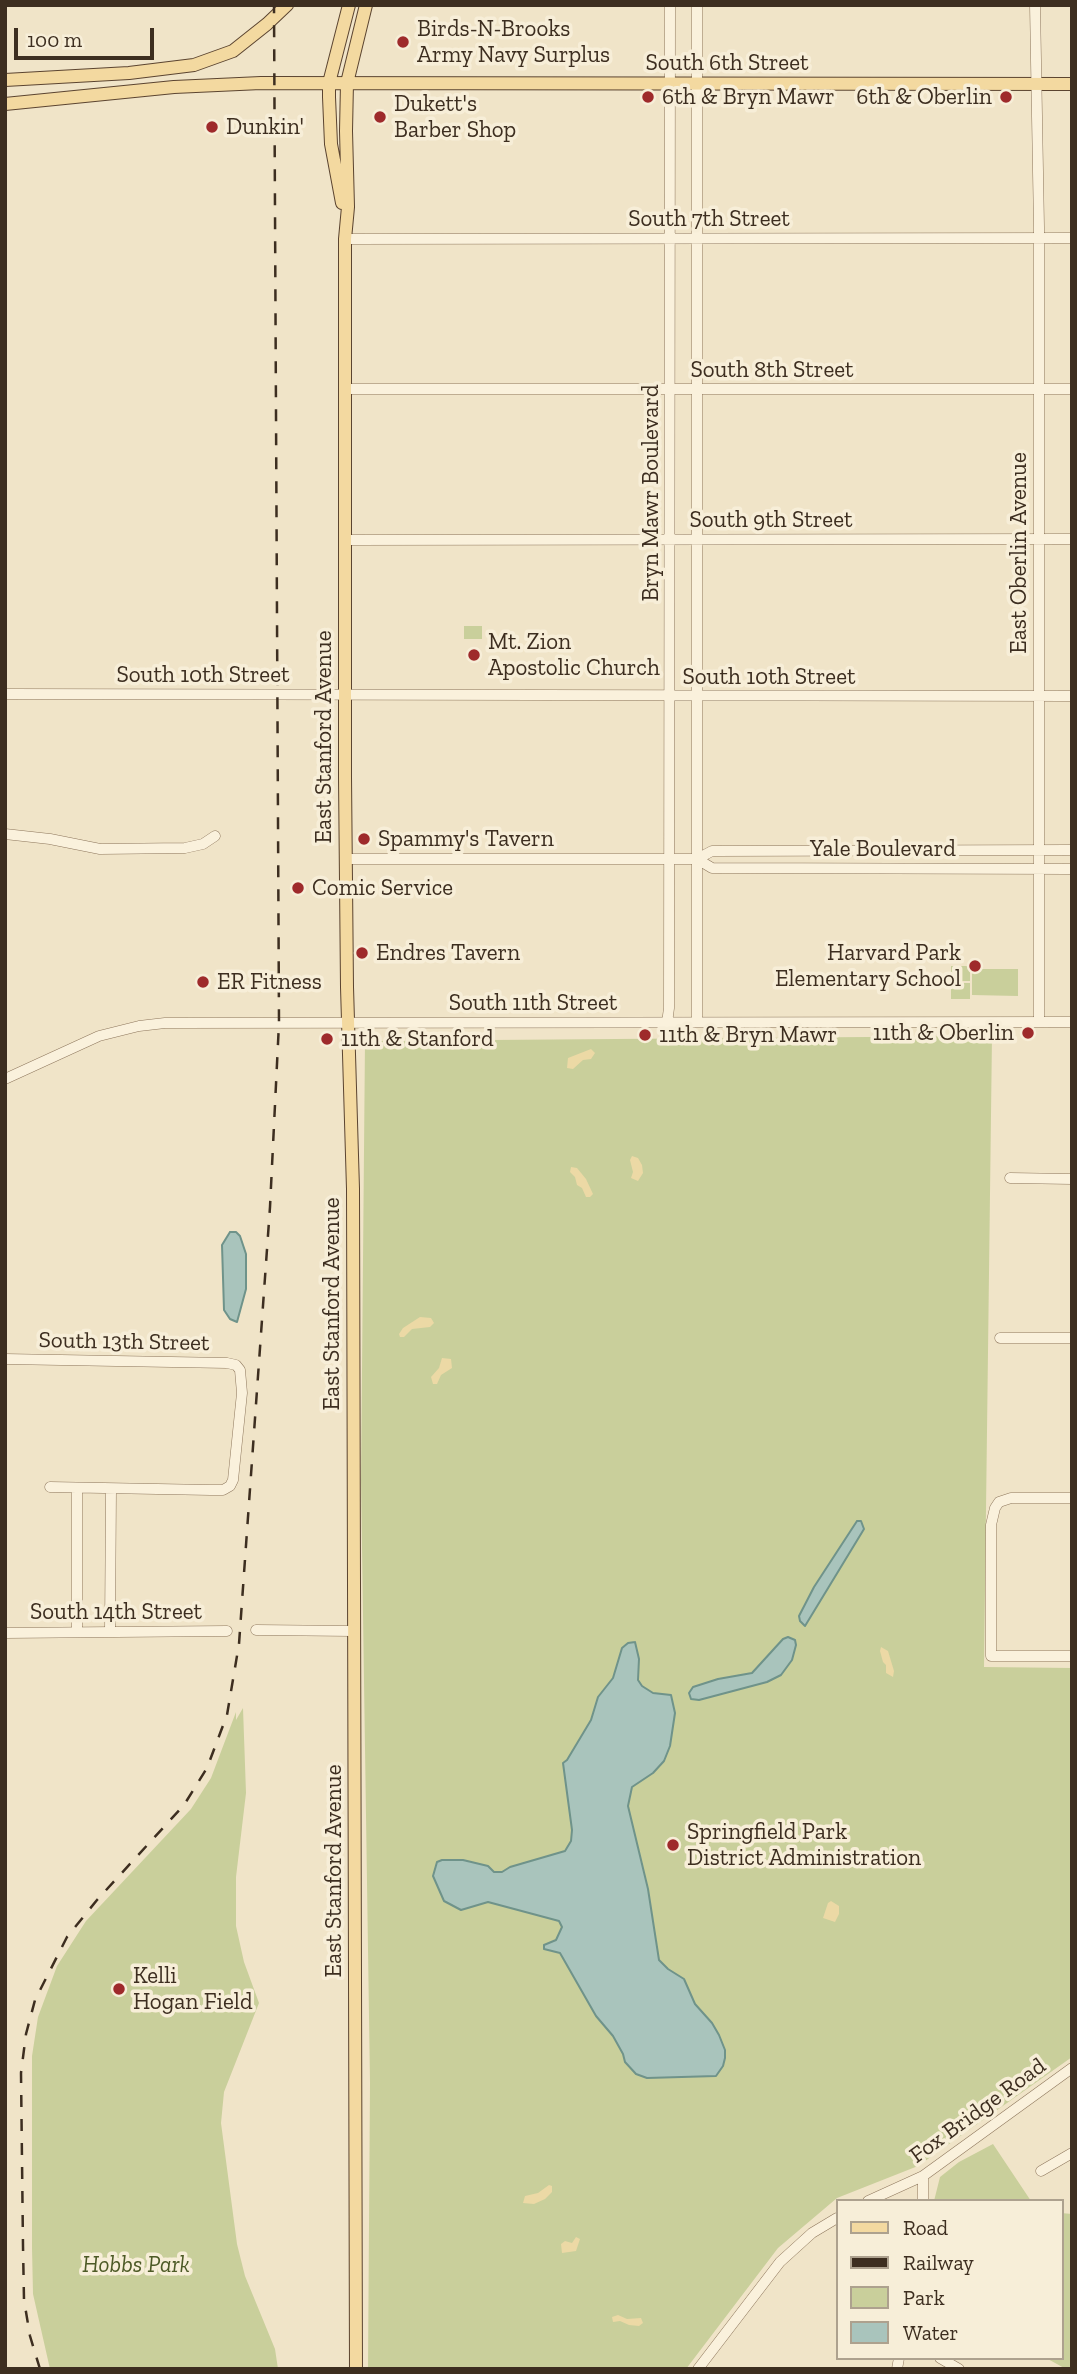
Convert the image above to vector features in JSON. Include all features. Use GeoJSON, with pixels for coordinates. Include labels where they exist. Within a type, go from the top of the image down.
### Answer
{"type":"FeatureCollection","features":[{"type":"Feature","properties":{"kind":"main road"},"geometry":{"type":"LineString","coordinates":[[5,80],[167,70],[213,60],[251,38],[286,5]]}},
{"type":"Feature","properties":{"kind":"main road","name":"East Stanford Avenue"},"geometry":{"type":"LineString","coordinates":[[345,239],[331,144],[329,83],[349,5]]}},
{"type":"Feature","properties":{"kind":"main road","name":"East Stanford Avenue"},"geometry":{"type":"LineString","coordinates":[[356,2369],[353,1189],[345,859],[345,239],[348,207],[347,83],[366,5]]}},
{"type":"Feature","properties":{"kind":"main road","name":"South 6th Street"},"geometry":{"type":"LineString","coordinates":[[5,104],[212,84],[1072,84]]}},
{"type":"Feature","properties":{"kind":"street","name":"Bryn Mawr Boulevard"},"geometry":{"type":"LineString","coordinates":[[667,1023],[670,5]]}},
{"type":"Feature","properties":{"kind":"street","name":"Bryn Mawr Boulevard"},"geometry":{"type":"LineString","coordinates":[[697,5],[697,1022]]}},
{"type":"Feature","properties":{"kind":"street","name":"East Oberlin Avenue"},"geometry":{"type":"LineString","coordinates":[[1035,5],[1039,238],[1039,1022]]}},
{"type":"Feature","properties":{"kind":"street","name":"South 7th Street"},"geometry":{"type":"LineString","coordinates":[[345,239],[1072,238]]}},
{"type":"Feature","properties":{"kind":"street","name":"South 8th Street"},"geometry":{"type":"LineString","coordinates":[[345,389],[1072,389]]}},
{"type":"Feature","properties":{"kind":"street","name":"South 9th Street"},"geometry":{"type":"LineString","coordinates":[[345,540],[1072,539]]}},
{"type":"Feature","properties":{"kind":"street","name":"South 10th Street"},"geometry":{"type":"LineString","coordinates":[[5,694],[1072,696]]}},
{"type":"Feature","properties":{"kind":"street"},"geometry":{"type":"LineString","coordinates":[[5,834],[100,849],[185,848],[203,844],[215,836]]}},
{"type":"Feature","properties":{"kind":"street","name":"Yale Boulevard"},"geometry":{"type":"LineString","coordinates":[[345,859],[697,859],[712,850],[1072,850]]}},
{"type":"Feature","properties":{"kind":"street","name":"Yale Boulevard"},"geometry":{"type":"LineString","coordinates":[[697,859],[712,868],[1072,869]]}},
{"type":"Feature","properties":{"kind":"street","name":"South 11th Street"},"geometry":{"type":"LineString","coordinates":[[5,1079],[99,1037],[139,1026],[165,1023],[1072,1022]]}},
{"type":"Feature","properties":{"kind":"street"},"geometry":{"type":"LineString","coordinates":[[1010,1178],[1072,1179]]}},
{"type":"Feature","properties":{"kind":"street"},"geometry":{"type":"LineString","coordinates":[[1000,1338],[1072,1338]]}},
{"type":"Feature","properties":{"kind":"street","name":"South 13th Street"},"geometry":{"type":"LineString","coordinates":[[5,1359],[236,1365],[240,1370],[242,1393],[233,1480],[230,1486],[223,1490],[111,1489]]}},
{"type":"Feature","properties":{"kind":"street"},"geometry":{"type":"LineString","coordinates":[[50,1487],[111,1489],[110,1630]]}},
{"type":"Feature","properties":{"kind":"street"},"geometry":{"type":"LineString","coordinates":[[77,1631],[78,1489]]}},
{"type":"Feature","properties":{"kind":"street"},"geometry":{"type":"LineString","coordinates":[[1072,1498],[1011,1498],[999,1502],[991,1525],[990,1656],[1072,1656]]}},
{"type":"Feature","properties":{"kind":"street"},"geometry":{"type":"LineString","coordinates":[[256,1630],[354,1631]]}},
{"type":"Feature","properties":{"kind":"street","name":"South 14th Street"},"geometry":{"type":"LineString","coordinates":[[5,1633],[227,1631]]}},
{"type":"Feature","properties":{"kind":"street","name":"Fox Bridge Road"},"geometry":{"type":"LineString","coordinates":[[872,2199],[923,2176],[1072,2068]]}},
{"type":"Feature","properties":{"kind":"street"},"geometry":{"type":"LineString","coordinates":[[1041,2171],[1072,2153]]}},
{"type":"Feature","properties":{"kind":"street"},"geometry":{"type":"LineString","coordinates":[[923,2176],[923,2199]]}},
{"type":"Feature","properties":{"kind":"street"},"geometry":{"type":"LineString","coordinates":[[698,2369],[739,2312],[780,2262],[813,2233],[836,2219]]}},
{"type":"Feature","properties":{"kind":"green space"},"geometry":{"type":"Polygon","coordinates":[[[464,626],[482,626],[482,639],[464,639],[464,626]]]}},
{"type":"Feature","properties":{"kind":"green space"},"geometry":{"type":"Polygon","coordinates":[[[951,966],[970,966],[970,981],[951,981],[951,966]]]}},
{"type":"Feature","properties":{"kind":"green space"},"geometry":{"type":"Polygon","coordinates":[[[972,969],[1018,969],[1018,996],[972,995],[972,969]]]}},
{"type":"Feature","properties":{"kind":"green space"},"geometry":{"type":"Polygon","coordinates":[[[951,983],[970,983],[970,999],[951,999],[951,983]]]}},
{"type":"Feature","properties":{"kind":"green space"},"geometry":{"type":"Polygon","coordinates":[[[992,1036],[984,1667],[1072,1668],[1072,2057],[918,2166],[837,2198],[778,2248],[686,2369],[368,2369],[370,2083],[361,1480],[365,1041],[992,1036]]]}},
{"type":"Feature","properties":{"kind":"green space","name":"Hobbs Park"},"geometry":{"type":"Polygon","coordinates":[[[243,1708],[246,1793],[236,1877],[236,1926],[244,1962],[259,2003],[224,2092],[221,2123],[237,2244],[245,2276],[275,2349],[278,2369],[50,2369],[33,2294],[32,2056],[38,2017],[57,1966],[86,1921],[191,1809],[211,1778],[236,1712],[236,1720],[243,1708]]]}},
{"type":"Feature","properties":{"kind":"green space"},"geometry":{"type":"Polygon","coordinates":[[[993,2144],[1030,2199],[934,2199],[940,2177],[959,2162],[993,2144]]]}},
{"type":"Feature","properties":{"kind":"green space"},"geometry":{"type":"Polygon","coordinates":[[[1063,2213],[1072,2214],[1072,2369],[1066,2369],[1050,2360],[1063,2360],[1063,2213]]]}},
{"type":"Feature","properties":{"kind":"sand"},"geometry":{"type":"Polygon","coordinates":[[[591,1049],[595,1053],[591,1059],[583,1060],[573,1069],[567,1068],[568,1058],[591,1049]]]}},
{"type":"Feature","properties":{"kind":"sand"},"geometry":{"type":"Polygon","coordinates":[[[632,1156],[638,1158],[642,1165],[643,1173],[638,1181],[631,1178],[632,1156]]]}},
{"type":"Feature","properties":{"kind":"sand"},"geometry":{"type":"Polygon","coordinates":[[[571,1167],[577,1168],[586,1179],[593,1194],[590,1197],[586,1197],[582,1188],[577,1185],[570,1172],[571,1167]]]}},
{"type":"Feature","properties":{"kind":"sand"},"geometry":{"type":"Polygon","coordinates":[[[420,1317],[431,1318],[434,1323],[430,1327],[412,1329],[404,1337],[400,1337],[403,1328],[420,1317]]]}},
{"type":"Feature","properties":{"kind":"sand"},"geometry":{"type":"Polygon","coordinates":[[[442,1358],[451,1359],[452,1368],[441,1375],[437,1384],[433,1384],[431,1377],[439,1368],[442,1358]]]}},
{"type":"Feature","properties":{"kind":"sand"},"geometry":{"type":"Polygon","coordinates":[[[881,1647],[888,1651],[894,1671],[893,1677],[886,1673],[881,1647]]]}},
{"type":"Feature","properties":{"kind":"sand"},"geometry":{"type":"Polygon","coordinates":[[[831,1901],[839,1906],[835,1922],[823,1918],[831,1901]]]}},
{"type":"Feature","properties":{"kind":"sand"},"geometry":{"type":"Polygon","coordinates":[[[549,2185],[552,2186],[552,2192],[545,2199],[534,2204],[523,2203],[525,2196],[538,2193],[549,2185]]]}},
{"type":"Feature","properties":{"kind":"sand"},"geometry":{"type":"Polygon","coordinates":[[[576,2237],[580,2239],[576,2251],[562,2253],[561,2244],[565,2241],[572,2243],[576,2237]]]}},
{"type":"Feature","properties":{"kind":"sand"},"geometry":{"type":"Polygon","coordinates":[[[618,2315],[627,2319],[641,2318],[643,2323],[639,2326],[613,2322],[612,2317],[618,2315]]]}},
{"type":"Feature","properties":{"kind":"water"},"geometry":{"type":"Polygon","coordinates":[[[230,1232],[236,1232],[240,1236],[246,1254],[246,1289],[237,1322],[230,1319],[224,1310],[222,1245],[230,1232]]]}},
{"type":"Feature","properties":{"kind":"water"},"geometry":{"type":"Polygon","coordinates":[[[857,1521],[861,1521],[864,1529],[805,1626],[799,1616],[814,1587],[857,1521]]]}},
{"type":"Feature","properties":{"kind":"water"},"geometry":{"type":"Polygon","coordinates":[[[788,1637],[795,1640],[796,1645],[792,1660],[781,1675],[767,1682],[699,1700],[691,1699],[689,1693],[693,1687],[752,1673],[783,1639],[788,1637]]]}},
{"type":"Feature","properties":{"kind":"water"},"geometry":{"type":"Polygon","coordinates":[[[635,1642],[639,1659],[638,1680],[653,1693],[671,1695],[675,1713],[670,1746],[664,1761],[653,1773],[632,1787],[628,1806],[648,1889],[659,1960],[684,1979],[695,2004],[719,2035],[725,2058],[716,2076],[647,2078],[636,2074],[625,2062],[613,2036],[596,2016],[560,1953],[544,1949],[544,1945],[556,1940],[562,1927],[559,1921],[488,1902],[461,1910],[444,1901],[433,1876],[437,1862],[442,1860],[463,1860],[488,1866],[494,1872],[502,1872],[510,1867],[565,1851],[571,1841],[572,1830],[563,1763],[591,1720],[598,1697],[613,1678],[622,1648],[635,1642]]]}},
{"type":"Feature","properties":{"kind":"railway"},"geometry":{"type":"LineString","coordinates":[[40,2369],[30,2336],[24,2300],[23,2246],[21,2073],[26,2034],[35,2000],[67,1937],[184,1805],[207,1768],[227,1715],[239,1644],[270,1207],[279,1023],[274,5]]}},
{"type":"Feature","properties":{"kind":"place","name":"Birds-N-Brooks Army Navy Surplus"},"geometry":{"type":"Point","coordinates":[403,42]}},
{"type":"Feature","properties":{"kind":"place","name":"6th & Bryn Mawr"},"geometry":{"type":"Point","coordinates":[648,97]}},
{"type":"Feature","properties":{"kind":"place","name":"6th & Oberlin"},"geometry":{"type":"Point","coordinates":[1006,97]}},
{"type":"Feature","properties":{"kind":"place","name":"Dukett's Barber Shop"},"geometry":{"type":"Point","coordinates":[380,117]}},
{"type":"Feature","properties":{"kind":"place","name":"Dunkin'"},"geometry":{"type":"Point","coordinates":[212,127]}},
{"type":"Feature","properties":{"kind":"place","name":"Mt. Zion Apostolic Church"},"geometry":{"type":"Point","coordinates":[474,655]}},
{"type":"Feature","properties":{"kind":"place","name":"Spammy's Tavern"},"geometry":{"type":"Point","coordinates":[364,839]}},
{"type":"Feature","properties":{"kind":"place","name":"Comic Service"},"geometry":{"type":"Point","coordinates":[298,888]}},
{"type":"Feature","properties":{"kind":"place","name":"Endres Tavern"},"geometry":{"type":"Point","coordinates":[362,953]}},
{"type":"Feature","properties":{"kind":"place","name":"Harvard Park Elementary School"},"geometry":{"type":"Point","coordinates":[975,966]}},
{"type":"Feature","properties":{"kind":"place","name":"ER Fitness"},"geometry":{"type":"Point","coordinates":[203,982]}},
{"type":"Feature","properties":{"kind":"place","name":"11th & Oberlin"},"geometry":{"type":"Point","coordinates":[1028,1033]}},
{"type":"Feature","properties":{"kind":"place","name":"11th & Bryn Mawr"},"geometry":{"type":"Point","coordinates":[645,1035]}},
{"type":"Feature","properties":{"kind":"place","name":"11th & Stanford"},"geometry":{"type":"Point","coordinates":[327,1039]}},
{"type":"Feature","properties":{"kind":"place","name":"Springfield Park District Administration"},"geometry":{"type":"Point","coordinates":[673,1845]}},
{"type":"Feature","properties":{"kind":"place","name":"Kelli Hogan Field"},"geometry":{"type":"Point","coordinates":[119,1989]}}]}
